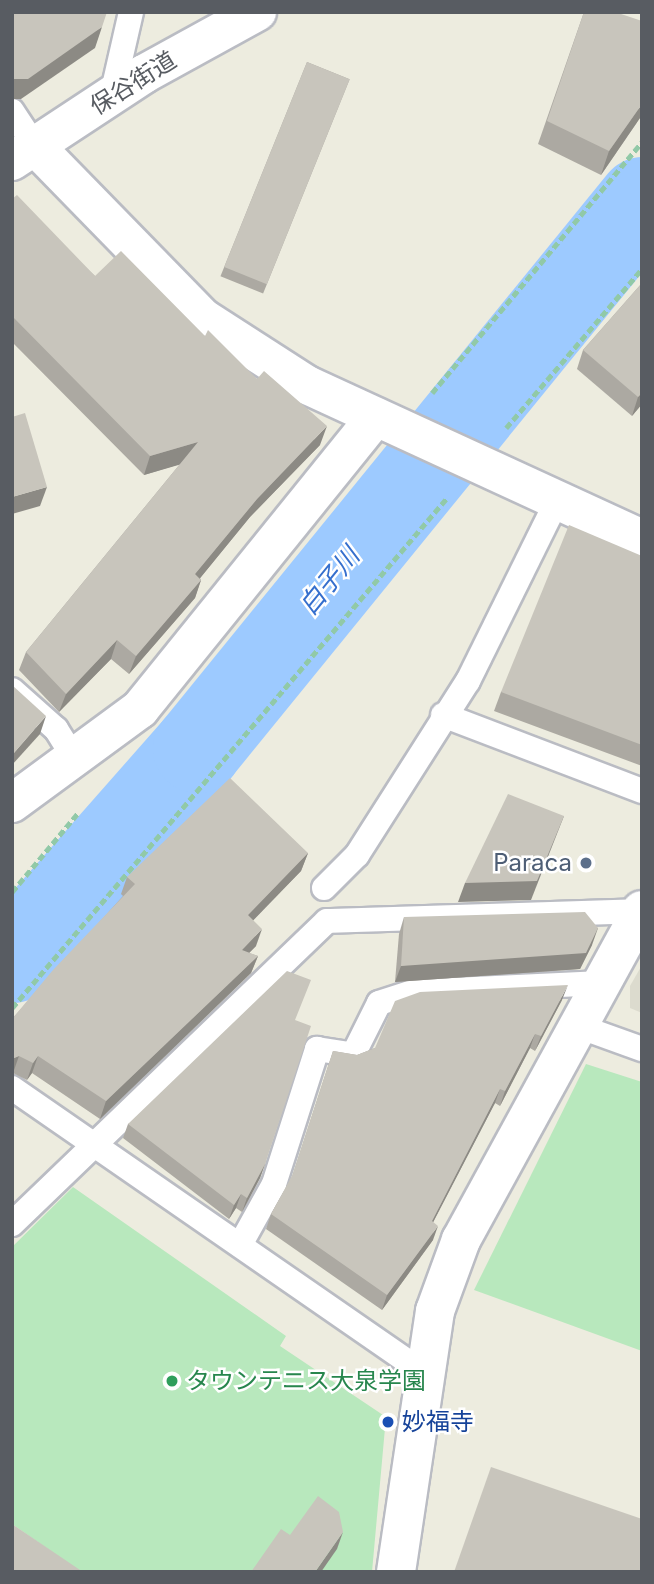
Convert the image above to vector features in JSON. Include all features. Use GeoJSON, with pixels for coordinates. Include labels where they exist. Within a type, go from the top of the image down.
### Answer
{"type":"FeatureCollection","features":[{"type":"Feature","properties":{"kind":"street","name":"保谷街道"},"geometry":{"type":"LineString","coordinates":[[24,153],[112,95],[257,12]]}},
{"type":"Feature","properties":{"kind":"street"},"geometry":{"type":"LineString","coordinates":[[24,153],[202,318],[307,385],[642,539]]}},
{"type":"Feature","properties":{"kind":"street"},"geometry":{"type":"LineString","coordinates":[[12,803],[140,709],[396,426]]}},
{"type":"Feature","properties":{"kind":"street"},"geometry":{"type":"LineString","coordinates":[[396,1572],[435,1311],[461,1240],[641,911]]}},
{"type":"Feature","properties":{"kind":"lane"},"geometry":{"type":"LineString","coordinates":[[112,95],[131,12]]}},
{"type":"Feature","properties":{"kind":"lane"},"geometry":{"type":"LineString","coordinates":[[12,111],[24,153]]}},
{"type":"Feature","properties":{"kind":"lane"},"geometry":{"type":"LineString","coordinates":[[324,888],[357,855],[443,715],[468,681],[557,501]]}},
{"type":"Feature","properties":{"kind":"lane"},"geometry":{"type":"LineString","coordinates":[[12,690],[56,729],[74,758]]}},
{"type":"Feature","properties":{"kind":"lane"},"geometry":{"type":"LineString","coordinates":[[443,715],[642,791]]}},
{"type":"Feature","properties":{"kind":"lane"},"geometry":{"type":"LineString","coordinates":[[12,1224],[327,921],[641,911]]}},
{"type":"Feature","properties":{"kind":"lane"},"geometry":{"type":"LineString","coordinates":[[240,1245],[274,1184],[317,1049],[353,1055],[379,1003],[412,992],[601,983]]}},
{"type":"Feature","properties":{"kind":"lane"},"geometry":{"type":"LineString","coordinates":[[578,1026],[642,1049]]}},
{"type":"Feature","properties":{"kind":"lane"},"geometry":{"type":"LineString","coordinates":[[12,1088],[91,1146],[240,1245],[424,1373]]}},
{"type":"Feature","properties":{"kind":"path"},"geometry":{"type":"LineString","coordinates":[[396,426],[642,142]]}},
{"type":"Feature","properties":{"kind":"path"},"geometry":{"type":"LineString","coordinates":[[12,1008],[642,269]]}},
{"type":"Feature","properties":{"kind":"path"},"geometry":{"type":"LineString","coordinates":[[92,914],[102,923]]}},
{"type":"Feature","properties":{"kind":"shaded area"},"geometry":{"type":"Polygon","coordinates":[[[642,965],[642,1013],[630,1008],[630,986],[642,965]]]}},
{"type":"Feature","properties":{"kind":"green space"},"geometry":{"type":"Polygon","coordinates":[[[586,1064],[642,1082],[642,1351],[474,1290],[586,1064]]]}},
{"type":"Feature","properties":{"kind":"green space","name":"タウンテニス大泉学園"},"geometry":{"type":"Polygon","coordinates":[[[73,1187],[286,1336],[280,1346],[386,1417],[372,1572],[81,1572],[12,1524],[12,1247],[73,1187]]]}},
{"type":"Feature","properties":{"kind":"building"},"geometry":{"type":"Polygon","coordinates":[[[12,12],[107,12],[102,27],[28,79],[12,79],[12,12]]]}},
{"type":"Feature","properties":{"kind":"building"},"geometry":{"type":"Polygon","coordinates":[[[584,12],[615,12],[642,21],[642,104],[609,151],[547,121],[584,12]]]}},
{"type":"Feature","properties":{"kind":"building"},"geometry":{"type":"Polygon","coordinates":[[[307,62],[350,79],[267,284],[224,267],[307,62]]]}},
{"type":"Feature","properties":{"kind":"building"},"geometry":{"type":"Polygon","coordinates":[[[17,195],[95,276],[121,251],[205,336],[208,330],[257,379],[264,371],[327,426],[257,499],[195,574],[201,580],[136,656],[117,640],[66,694],[26,652],[198,442],[150,456],[12,316],[12,199],[17,195]]]}},
{"type":"Feature","properties":{"kind":"building"},"geometry":{"type":"Polygon","coordinates":[[[642,283],[642,393],[638,397],[583,350],[642,283]]]}},
{"type":"Feature","properties":{"kind":"building"},"geometry":{"type":"Polygon","coordinates":[[[25,413],[47,487],[12,497],[12,417],[25,413]]]}},
{"type":"Feature","properties":{"kind":"building"},"geometry":{"type":"Polygon","coordinates":[[[569,525],[642,556],[642,745],[501,692],[569,525]]]}},
{"type":"Feature","properties":{"kind":"building"},"geometry":{"type":"Polygon","coordinates":[[[12,685],[46,716],[13,754],[12,753],[12,685]]]}},
{"type":"Feature","properties":{"kind":"building"},"geometry":{"type":"Polygon","coordinates":[[[230,778],[308,853],[248,915],[262,929],[242,950],[258,956],[106,1101],[38,1056],[33,1063],[19,1056],[12,1059],[12,1019],[53,970],[135,884],[127,877],[230,778]]]}},
{"type":"Feature","properties":{"kind":"building"},"geometry":{"type":"Polygon","coordinates":[[[508,794],[564,816],[537,881],[465,883],[508,794]]]}},
{"type":"Feature","properties":{"kind":"building"},"geometry":{"type":"Polygon","coordinates":[[[585,912],[598,928],[586,953],[401,966],[404,917],[585,912]]]}},
{"type":"Feature","properties":{"kind":"building"},"geometry":{"type":"Polygon","coordinates":[[[287,971],[311,980],[295,1020],[311,1026],[265,1164],[247,1198],[241,1194],[234,1205],[128,1124],[287,971]]]}},
{"type":"Feature","properties":{"kind":"building"},"geometry":{"type":"Polygon","coordinates":[[[568,985],[541,1036],[535,1034],[505,1091],[500,1089],[432,1221],[438,1226],[387,1295],[271,1214],[293,1174],[333,1051],[357,1055],[375,1048],[395,1001],[420,992],[568,985]]]}},
{"type":"Feature","properties":{"kind":"building"},"geometry":{"type":"Polygon","coordinates":[[[491,1467],[642,1519],[642,1572],[454,1572],[491,1467]]]}},
{"type":"Feature","properties":{"kind":"building"},"geometry":{"type":"Polygon","coordinates":[[[318,1496],[339,1512],[343,1532],[315,1572],[251,1572],[281,1529],[290,1535],[318,1496]]]}},
{"type":"Feature","properties":{"kind":"building"},"geometry":{"type":"Polygon","coordinates":[[[12,1524],[83,1572],[12,1572],[12,1524]]]}},
{"type":"Feature","properties":{"kind":"waterway","name":"白子川"},"geometry":{"type":"LineString","coordinates":[[12,958],[197,748],[642,201]]}},
{"type":"Feature","properties":{"kind":"place","name":"Paraca"},"geometry":{"type":"Point","coordinates":[586,863]}},
{"type":"Feature","properties":{"kind":"place","name":"タウンテニス大泉学園"},"geometry":{"type":"Point","coordinates":[172,1381]}},
{"type":"Feature","properties":{"kind":"place","name":"妙福寺"},"geometry":{"type":"Point","coordinates":[388,1422]}}]}
